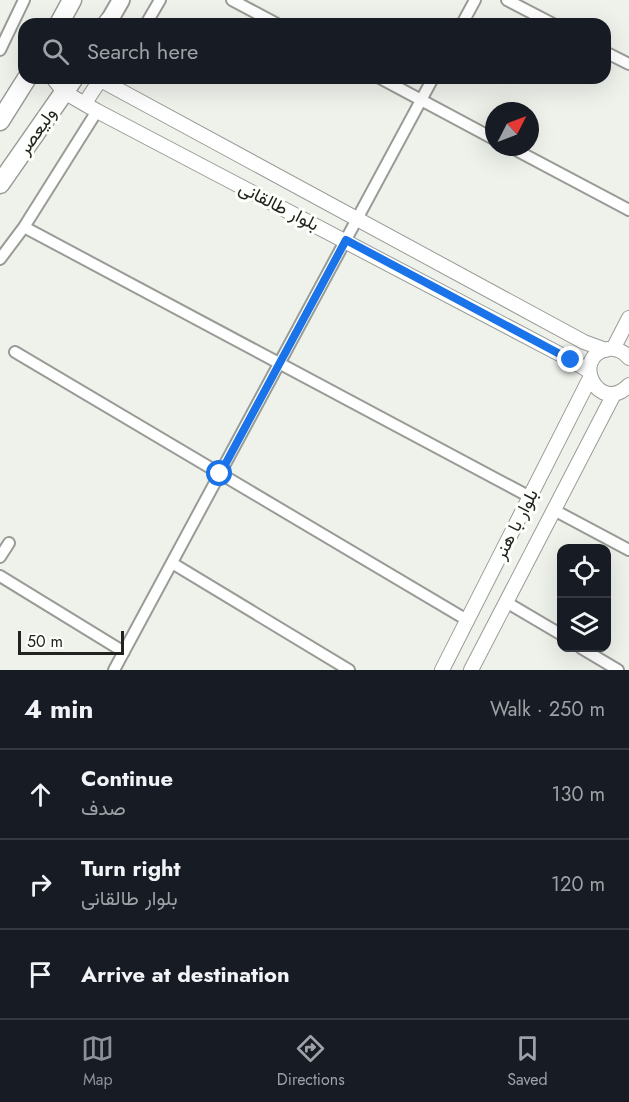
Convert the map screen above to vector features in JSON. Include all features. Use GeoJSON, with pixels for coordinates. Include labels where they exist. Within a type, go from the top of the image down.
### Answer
{"type":"FeatureCollection","features":[{"type":"Feature","properties":{"kind":"main road"},"geometry":{"type":"LineString","coordinates":[[62,18],[72,0]]}},
{"type":"Feature","properties":{"kind":"main road"},"geometry":{"type":"LineString","coordinates":[[111,18],[121,0]]}},
{"type":"Feature","properties":{"kind":"main road","name":"ولیعصر"},"geometry":{"type":"LineString","coordinates":[[0,121],[23,84]]}},
{"type":"Feature","properties":{"kind":"main road","name":"ولیعصر"},"geometry":{"type":"LineString","coordinates":[[0,184],[63,84]]}},
{"type":"Feature","properties":{"kind":"street"},"geometry":{"type":"LineString","coordinates":[[0,50],[24,0]]}},
{"type":"Feature","properties":{"kind":"street"},"geometry":{"type":"LineString","coordinates":[[150,18],[160,0]]}},
{"type":"Feature","properties":{"kind":"street"},"geometry":{"type":"LineString","coordinates":[[232,0],[266,18]]}},
{"type":"Feature","properties":{"kind":"street"},"geometry":{"type":"LineString","coordinates":[[465,18],[475,0]]}},
{"type":"Feature","properties":{"kind":"street"},"geometry":{"type":"LineString","coordinates":[[507,0],[542,18]]}},
{"type":"Feature","properties":{"kind":"street"},"geometry":{"type":"LineString","coordinates":[[611,55],[629,64]]}},
{"type":"Feature","properties":{"kind":"street","name":"بلوار طالقانی"},"geometry":{"type":"LineString","coordinates":[[65,84],[97,111],[571,360],[589,375],[599,390],[606,393],[623,391]]}},
{"type":"Feature","properties":{"kind":"street"},"geometry":{"type":"LineString","coordinates":[[85,103],[102,84]]}},
{"type":"Feature","properties":{"kind":"street","name":"بلوار طالقانی"},"geometry":{"type":"LineString","coordinates":[[113,84],[263,169],[584,342],[620,351],[629,358]]}},
{"type":"Feature","properties":{"kind":"street"},"geometry":{"type":"LineString","coordinates":[[391,84],[485,134]]}},
{"type":"Feature","properties":{"kind":"street"},"geometry":{"type":"LineString","coordinates":[[114,670],[430,84]]}},
{"type":"Feature","properties":{"kind":"street"},"geometry":{"type":"LineString","coordinates":[[0,259],[24,227],[97,111]]}},
{"type":"Feature","properties":{"kind":"street"},"geometry":{"type":"LineString","coordinates":[[527,156],[629,210]]}},
{"type":"Feature","properties":{"kind":"street"},"geometry":{"type":"LineString","coordinates":[[24,227],[629,550]]}},
{"type":"Feature","properties":{"kind":"street"},"geometry":{"type":"LineString","coordinates":[[609,349],[629,318]]}},
{"type":"Feature","properties":{"kind":"street","name":"بلوار با هنر"},"geometry":{"type":"LineString","coordinates":[[471,670],[506,602],[589,375],[590,363],[594,357],[609,349]]}},
{"type":"Feature","properties":{"kind":"street"},"geometry":{"type":"LineString","coordinates":[[15,352],[490,632]]}},
{"type":"Feature","properties":{"kind":"street","name":"بلوار با هنر"},"geometry":{"type":"LineString","coordinates":[[442,670],[467,620],[542,503],[623,391]]}},
{"type":"Feature","properties":{"kind":"street"},"geometry":{"type":"LineString","coordinates":[[0,557],[9,543]]}},
{"type":"Feature","properties":{"kind":"street"},"geometry":{"type":"LineString","coordinates":[[171,563],[349,670]]}},
{"type":"Feature","properties":{"kind":"street"},"geometry":{"type":"LineString","coordinates":[[0,576],[124,652]]}},
{"type":"Feature","properties":{"kind":"street"},"geometry":{"type":"LineString","coordinates":[[506,602],[557,634]]}},
{"type":"Feature","properties":{"kind":"street"},"geometry":{"type":"LineString","coordinates":[[588,652],[618,670]]}},
{"type":"Feature","properties":{"kind":"route"},"geometry":{"type":"LineString","coordinates":[[220,474],[346,240],[571,360]]}}]}
